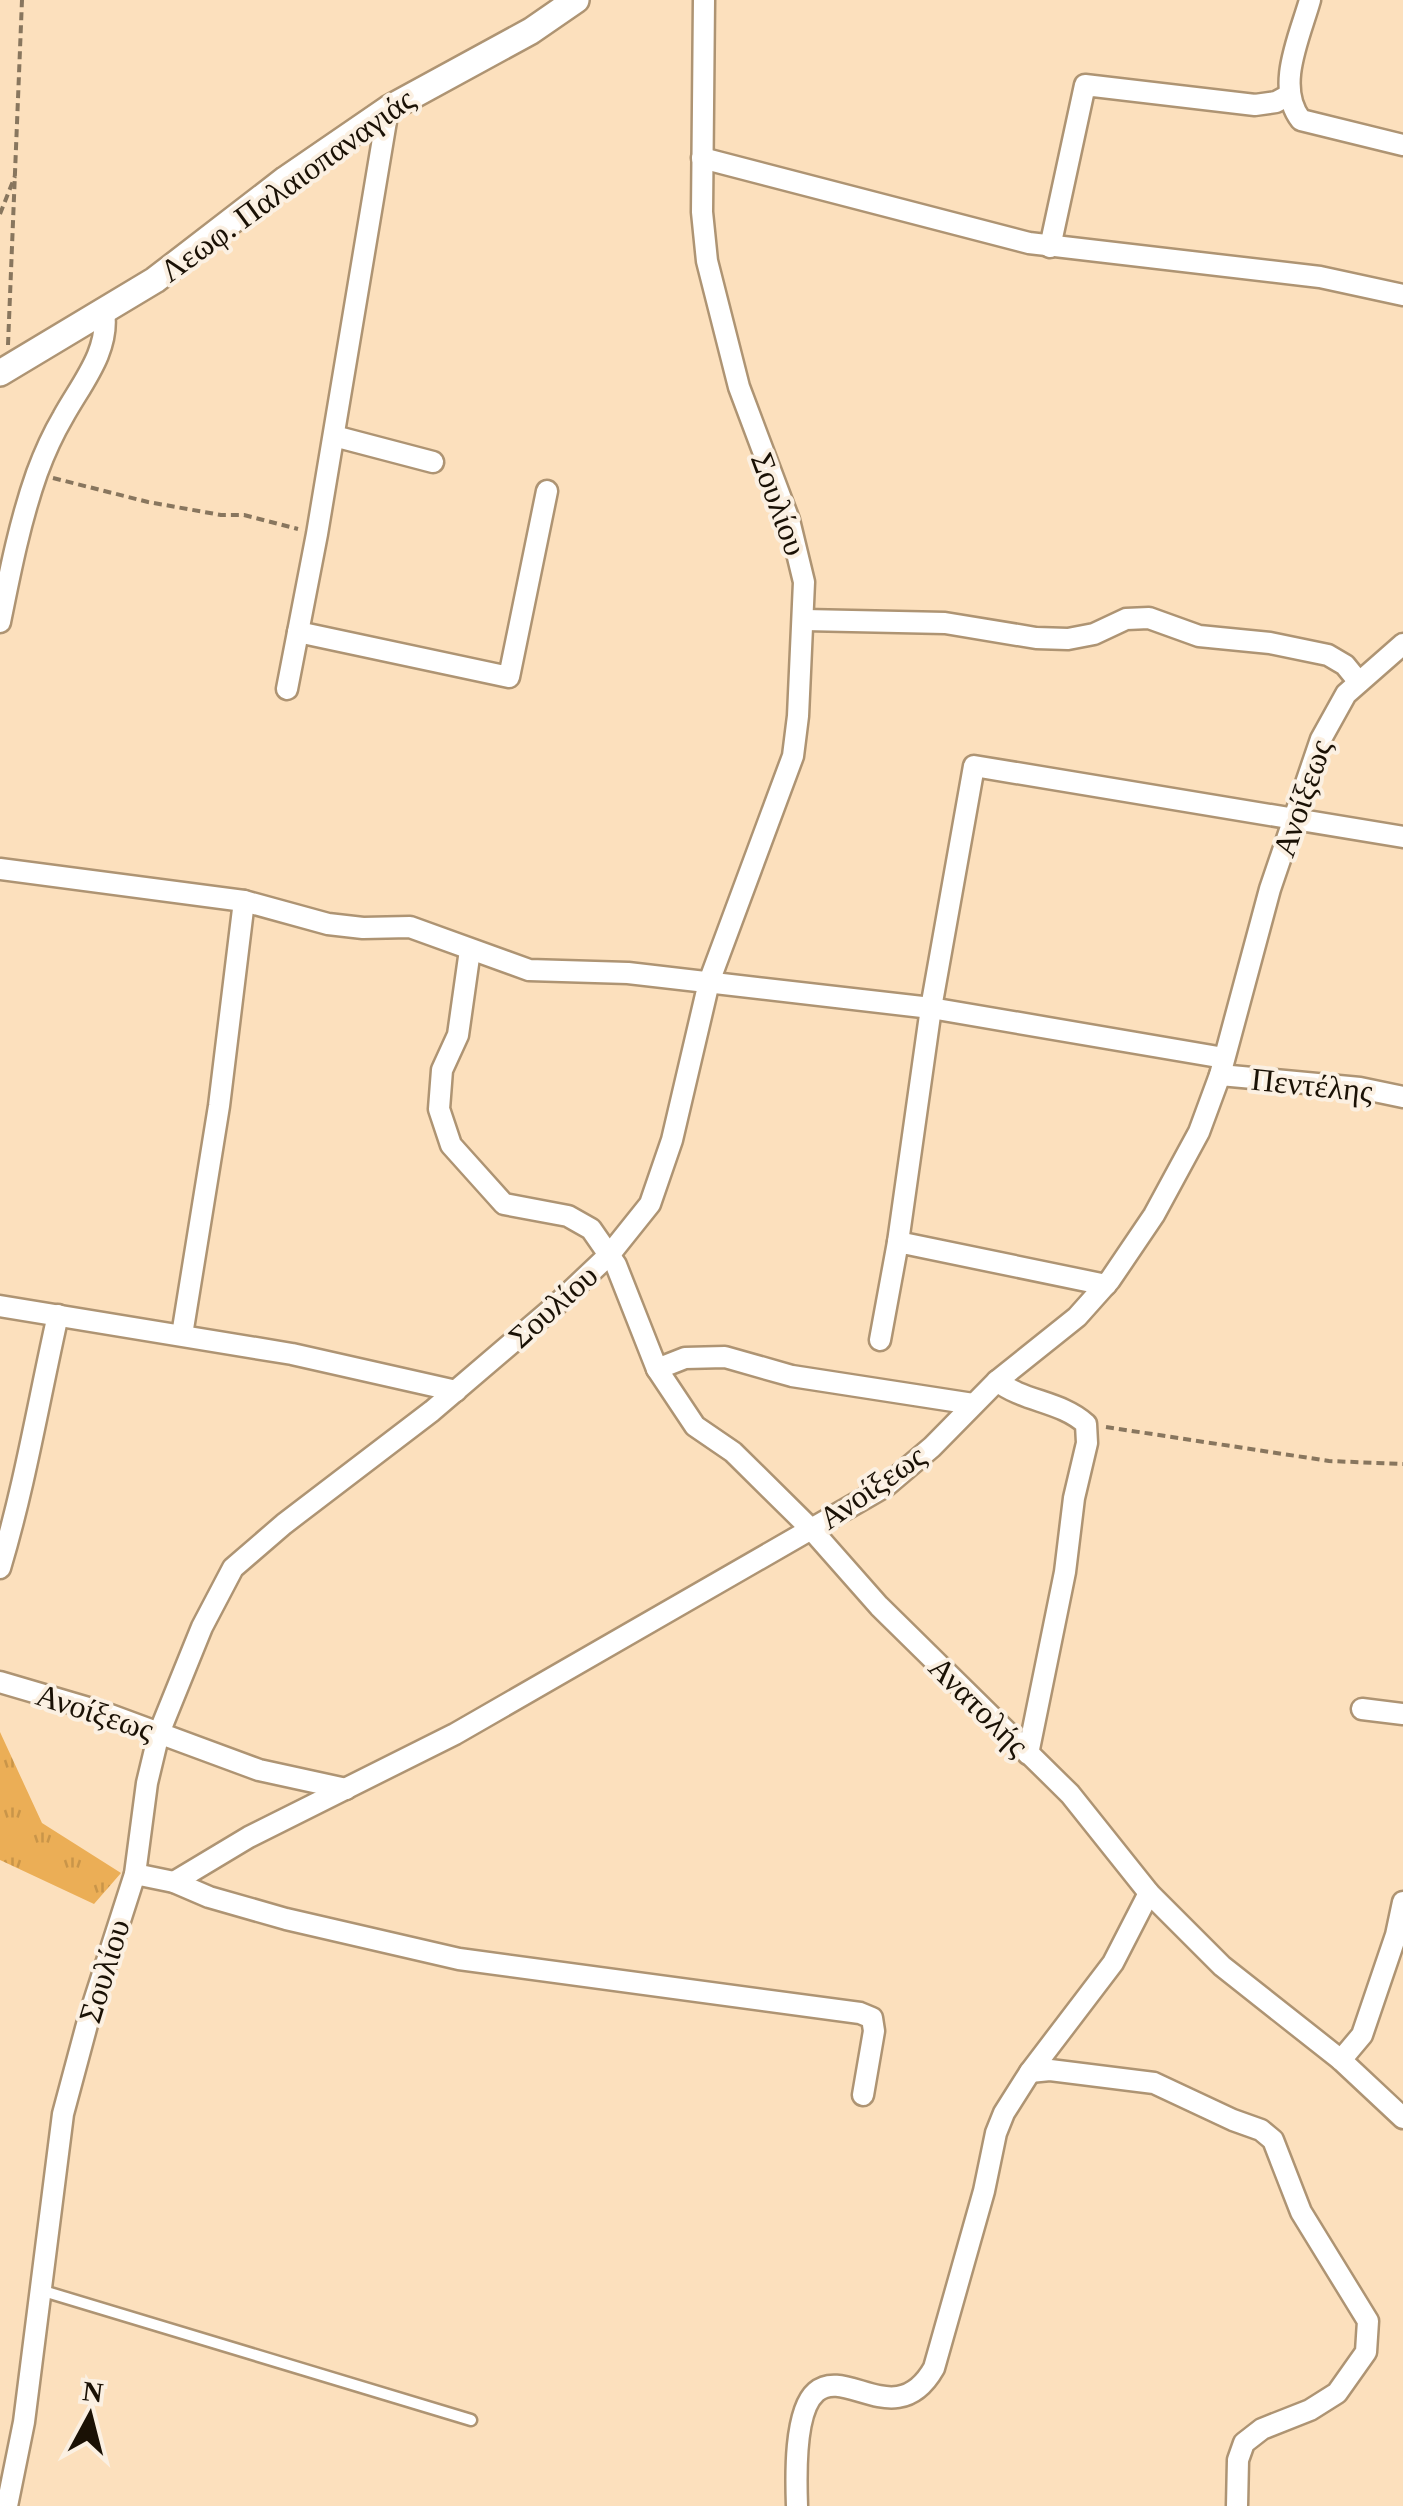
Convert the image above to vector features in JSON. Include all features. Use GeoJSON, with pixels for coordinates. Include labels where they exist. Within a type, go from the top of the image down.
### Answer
{"type":"FeatureCollection","features":[{"type":"Feature","properties":{"kind":"street","name":"Λεωφ. Παλαιοπαναγιάς"},"geometry":{"type":"LineString","coordinates":[[3,371],[186,258],[286,179],[388,109],[531,30],[576,0]]}},
{"type":"Feature","properties":{"kind":"street","name":"Σουλίου"},"geometry":{"type":"LineString","coordinates":[[7,2506],[24,2422],[63,2114],[134,1874],[147,1782],[159,1733],[202,1627],[232,1568],[456,1390],[610,1254],[639,1221],[659,1184],[709,982],[793,756],[805,620],[804,582],[796,541],[751,423],[720,319],[703,232],[704,0]]}},
{"type":"Feature","properties":{"kind":"street"},"geometry":{"type":"LineString","coordinates":[[1310,0],[1292,65],[1289,95],[1293,110],[1301,120],[1403,146]]}},
{"type":"Feature","properties":{"kind":"street"},"geometry":{"type":"LineString","coordinates":[[1050,247],[1085,84],[1256,105],[1289,95]]}},
{"type":"Feature","properties":{"kind":"street"},"geometry":{"type":"LineString","coordinates":[[287,689],[388,109]]}},
{"type":"Feature","properties":{"kind":"street"},"geometry":{"type":"LineString","coordinates":[[702,158],[1050,247],[1320,277],[1403,295]]}},
{"type":"Feature","properties":{"kind":"street"},"geometry":{"type":"LineString","coordinates":[[0,622],[36,474],[98,356],[106,333],[104,312]]}},
{"type":"Feature","properties":{"kind":"street"},"geometry":{"type":"LineString","coordinates":[[334,436],[433,462]]}},
{"type":"Feature","properties":{"kind":"street"},"geometry":{"type":"LineString","coordinates":[[298,632],[509,678],[548,491]]}},
{"type":"Feature","properties":{"kind":"street"},"geometry":{"type":"LineString","coordinates":[[805,620],[945,622],[1036,638],[1068,639],[1094,634],[1126,619],[1149,618],[1199,636],[1270,643],[1328,655],[1358,681]]}},
{"type":"Feature","properties":{"kind":"street","name":"Ανοίξεως"},"geometry":{"type":"LineString","coordinates":[[0,1682],[102,1712],[259,1770],[346,1789],[455,1734],[901,1474],[997,1381],[1062,1331],[1106,1285],[1182,1168],[1222,1066],[1293,820],[1321,739],[1337,707],[1358,681],[1403,644]]}},
{"type":"Feature","properties":{"kind":"street"},"geometry":{"type":"LineString","coordinates":[[880,1340],[931,1008],[974,766],[1403,836]]}},
{"type":"Feature","properties":{"kind":"street","name":"Πεντέλης"},"geometry":{"type":"LineString","coordinates":[[0,869],[244,902],[328,924],[362,928],[410,926],[529,970],[576,970],[709,982],[931,1008],[1222,1066],[1403,1097]]}},
{"type":"Feature","properties":{"kind":"street"},"geometry":{"type":"LineString","coordinates":[[182,1335],[219,1106],[244,902]]}},
{"type":"Feature","properties":{"kind":"street"},"geometry":{"type":"LineString","coordinates":[[470,950],[458,1035],[440,1076],[438,1109],[447,1138],[504,1204],[577,1219],[592,1229],[610,1254]]}},
{"type":"Feature","properties":{"kind":"street"},"geometry":{"type":"LineString","coordinates":[[898,1242],[1106,1285]]}},
{"type":"Feature","properties":{"kind":"street","name":"Ανατολής"},"geometry":{"type":"LineString","coordinates":[[610,1254],[657,1369],[695,1426],[733,1452],[812,1529],[879,1606],[1070,1794],[1149,1892],[1222,1966],[1341,2060],[1403,2118]]}},
{"type":"Feature","properties":{"kind":"street"},"geometry":{"type":"LineString","coordinates":[[0,1306],[292,1354],[456,1390]]}},
{"type":"Feature","properties":{"kind":"street"},"geometry":{"type":"LineString","coordinates":[[0,1568],[17,1512],[30,1434],[58,1315]]}},
{"type":"Feature","properties":{"kind":"street"},"geometry":{"type":"LineString","coordinates":[[657,1369],[685,1358],[726,1357],[792,1376],[973,1404]]}},
{"type":"Feature","properties":{"kind":"street"},"geometry":{"type":"LineString","coordinates":[[997,1381],[1022,1396],[1075,1413],[1086,1424],[1087,1443],[1074,1498],[1066,1572],[1028,1754]]}},
{"type":"Feature","properties":{"kind":"street"},"geometry":{"type":"LineString","coordinates":[[1362,1708],[1403,1714]]}},
{"type":"Feature","properties":{"kind":"street"},"geometry":{"type":"LineString","coordinates":[[174,1882],[249,1838],[346,1789]]}},
{"type":"Feature","properties":{"kind":"street"},"geometry":{"type":"LineString","coordinates":[[134,1874],[174,1882],[209,1897],[286,1919],[458,1959],[860,2013],[872,2018],[874,2032],[863,2095]]}},
{"type":"Feature","properties":{"kind":"street"},"geometry":{"type":"LineString","coordinates":[[797,2506],[802,2424],[806,2406],[815,2392],[839,2387],[901,2397],[920,2388],[934,2368],[984,2191],[996,2133],[1013,2096],[1113,1963],[1149,1892]]}},
{"type":"Feature","properties":{"kind":"street"},"geometry":{"type":"LineString","coordinates":[[1341,2060],[1362,2035],[1396,1935],[1403,1902]]}},
{"type":"Feature","properties":{"kind":"street"},"geometry":{"type":"LineString","coordinates":[[1030,2072],[1050,2070],[1154,2083],[1261,2130],[1273,2140],[1300,2212],[1368,2321],[1366,2352],[1337,2393],[1310,2410],[1262,2429],[1244,2443],[1238,2460],[1237,2506]]}},
{"type":"Feature","properties":{"kind":"lane"},"geometry":{"type":"LineString","coordinates":[[40,2290],[471,2420]]}},
{"type":"Feature","properties":{"kind":"path"},"geometry":{"type":"LineString","coordinates":[[3,371],[22,0]]}},
{"type":"Feature","properties":{"kind":"path"},"geometry":{"type":"LineString","coordinates":[[0,214],[16,172]]}},
{"type":"Feature","properties":{"kind":"path"},"geometry":{"type":"LineString","coordinates":[[36,474],[148,502],[221,515],[244,515],[317,534]]}},
{"type":"Feature","properties":{"kind":"path"},"geometry":{"type":"LineString","coordinates":[[1086,1424],[1329,1461],[1403,1464]]}},
{"type":"Feature","properties":{"kind":"green space"},"geometry":{"type":"Polygon","coordinates":[[[0,1732],[42,1823],[121,1873],[94,1904],[0,1860],[0,1732]]]}}]}
